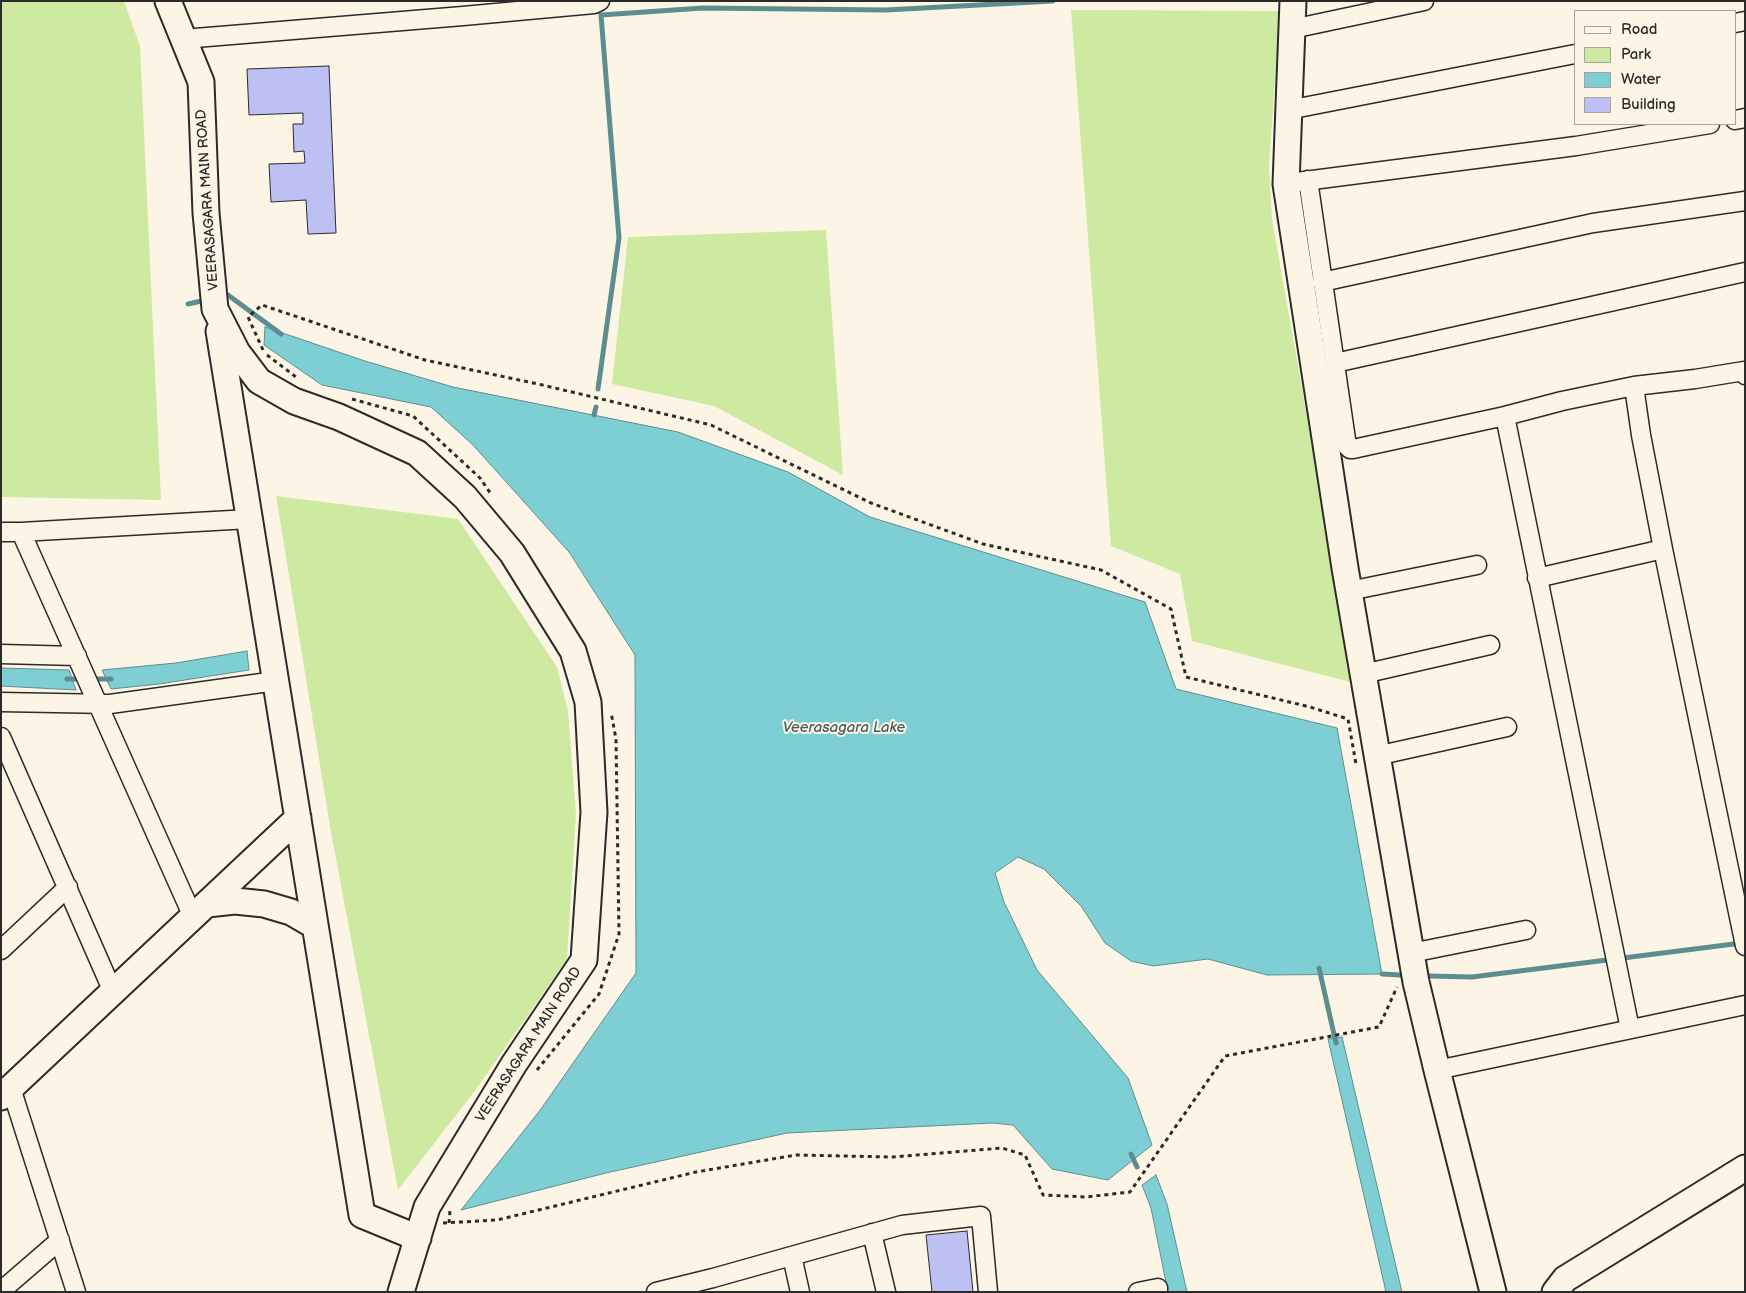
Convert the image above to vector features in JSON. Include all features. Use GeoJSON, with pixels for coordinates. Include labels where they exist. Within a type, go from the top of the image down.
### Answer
{"type":"FeatureCollection","features":[{"type":"Feature","properties":{"kind":"street","name":"VEERASAGARA MAIN ROAD"},"geometry":{"type":"LineString","coordinates":[[168,1],[201,82],[206,213],[215,309],[237,352],[258,381],[294,401],[340,417],[417,452],[465,497],[512,553],[573,651],[588,702],[594,812],[584,960],[514,1064],[427,1206],[401,1292]]}},
{"type":"Feature","properties":{"kind":"street"},"geometry":{"type":"LineString","coordinates":[[183,39],[463,16],[594,4],[600,1]]}},
{"type":"Feature","properties":{"kind":"street"},"geometry":{"type":"LineString","coordinates":[[1293,1],[1288,110],[1349,591],[1363,674],[1366,761],[1437,1070],[1493,1292]]}},
{"type":"Feature","properties":{"kind":"street"},"geometry":{"type":"LineString","coordinates":[[1292,29],[1424,1]]}},
{"type":"Feature","properties":{"kind":"street"},"geometry":{"type":"LineString","coordinates":[[1288,110],[1574,54]]}},
{"type":"Feature","properties":{"kind":"street"},"geometry":{"type":"LineString","coordinates":[[1297,182],[1576,146],[1704,125]]}},
{"type":"Feature","properties":{"kind":"street"},"geometry":{"type":"LineString","coordinates":[[1297,182],[1322,282],[1347,446],[1350,449],[1634,386],[1745,373]]}},
{"type":"Feature","properties":{"kind":"street"},"geometry":{"type":"LineString","coordinates":[[1322,282],[1594,223],[1745,201]]}},
{"type":"Feature","properties":{"kind":"street"},"geometry":{"type":"LineString","coordinates":[[1335,363],[1745,272]]}},
{"type":"Feature","properties":{"kind":"street"},"geometry":{"type":"LineString","coordinates":[[215,309],[362,1215],[419,1233]]}},
{"type":"Feature","properties":{"kind":"street"},"geometry":{"type":"LineString","coordinates":[[1634,386],[1641,435],[1663,549],[1745,946]]}},
{"type":"Feature","properties":{"kind":"street"},"geometry":{"type":"LineString","coordinates":[[1505,416],[1630,1029]]}},
{"type":"Feature","properties":{"kind":"street"},"geometry":{"type":"LineString","coordinates":[[1,532],[250,519]]}},
{"type":"Feature","properties":{"kind":"street"},"geometry":{"type":"LineString","coordinates":[[21,532],[95,697],[200,910]]}},
{"type":"Feature","properties":{"kind":"street"},"geometry":{"type":"LineString","coordinates":[[1537,578],[1663,549]]}},
{"type":"Feature","properties":{"kind":"street"},"geometry":{"type":"LineString","coordinates":[[1349,591],[1477,565]]}},
{"type":"Feature","properties":{"kind":"street"},"geometry":{"type":"LineString","coordinates":[[1363,674],[1490,645]]}},
{"type":"Feature","properties":{"kind":"street"},"geometry":{"type":"LineString","coordinates":[[1,654],[79,662]]}},
{"type":"Feature","properties":{"kind":"street"},"geometry":{"type":"LineString","coordinates":[[1,702],[95,697],[110,704],[276,681]]}},
{"type":"Feature","properties":{"kind":"street"},"geometry":{"type":"LineString","coordinates":[[1366,761],[1507,727]]}},
{"type":"Feature","properties":{"kind":"street"},"geometry":{"type":"LineString","coordinates":[[1,737],[113,992]]}},
{"type":"Feature","properties":{"kind":"street"},"geometry":{"type":"LineString","coordinates":[[76,1292],[60,1240],[6,1092],[298,818]]}},
{"type":"Feature","properties":{"kind":"street"},"geometry":{"type":"LineString","coordinates":[[2,945],[68,887]]}},
{"type":"Feature","properties":{"kind":"street"},"geometry":{"type":"LineString","coordinates":[[200,910],[235,901],[264,904],[291,912],[316,926]]}},
{"type":"Feature","properties":{"kind":"street"},"geometry":{"type":"LineString","coordinates":[[1411,953],[1526,930]]}},
{"type":"Feature","properties":{"kind":"street"},"geometry":{"type":"LineString","coordinates":[[1437,1070],[1745,1006]]}},
{"type":"Feature","properties":{"kind":"street"},"geometry":{"type":"LineString","coordinates":[[1566,1288],[1745,1168]]}},
{"type":"Feature","properties":{"kind":"street"},"geometry":{"type":"LineString","coordinates":[[1566,1288],[1745,1184]]}},
{"type":"Feature","properties":{"kind":"street"},"geometry":{"type":"LineString","coordinates":[[656,1292],[714,1285],[792,1256],[902,1225],[981,1216],[988,1292]]}},
{"type":"Feature","properties":{"kind":"street"},"geometry":{"type":"LineString","coordinates":[[872,1233],[886,1292]]}},
{"type":"Feature","properties":{"kind":"street"},"geometry":{"type":"LineString","coordinates":[[1,1291],[60,1240]]}},
{"type":"Feature","properties":{"kind":"street"},"geometry":{"type":"LineString","coordinates":[[792,1256],[800,1292]]}},
{"type":"Feature","properties":{"kind":"street"},"geometry":{"type":"LineString","coordinates":[[1138,1292],[1158,1288],[1158,1292]]}},
{"type":"Feature","properties":{"kind":"path"},"geometry":{"type":"LineString","coordinates":[[302,381],[264,354],[248,317],[262,305],[425,360],[538,384],[712,425],[871,503],[983,544],[1101,570],[1171,609],[1186,677],[1310,707],[1348,719],[1366,761]]}},
{"type":"Feature","properties":{"kind":"path"},"geometry":{"type":"LineString","coordinates":[[347,397],[413,416],[480,478],[496,500]]}},
{"type":"Feature","properties":{"kind":"path"},"geometry":{"type":"LineString","coordinates":[[533,1074],[599,994],[619,934],[616,739],[611,712]]}},
{"type":"Feature","properties":{"kind":"path"},"geometry":{"type":"LineString","coordinates":[[419,1233],[438,1224],[497,1220],[696,1172],[796,1155],[893,1157],[1002,1148],[1025,1154],[1043,1196],[1086,1196],[1130,1192],[1225,1056],[1380,1027],[1397,986],[1396,982]]}},
{"type":"Feature","properties":{"kind":"path"},"geometry":{"type":"LineString","coordinates":[[449,1223],[450,1203]]}},
{"type":"Feature","properties":{"kind":"green space"},"geometry":{"type":"Polygon","coordinates":[[[1,1],[124,1],[140,46],[161,500],[1,497],[1,1]]]}},
{"type":"Feature","properties":{"kind":"green space"},"geometry":{"type":"Polygon","coordinates":[[[1071,10],[1280,11],[1269,164],[1272,219],[1354,683],[1192,641],[1180,574],[1111,546],[1071,10]]]}},
{"type":"Feature","properties":{"kind":"green space"},"geometry":{"type":"Polygon","coordinates":[[[826,230],[843,475],[714,406],[612,384],[628,237],[826,230]]]}},
{"type":"Feature","properties":{"kind":"green space"},"geometry":{"type":"Polygon","coordinates":[[[276,496],[458,519],[557,667],[568,711],[576,814],[567,959],[477,1088],[398,1190],[331,832],[276,496]]]}},
{"type":"Feature","properties":{"kind":"water","name":"Veerasagara Lake"},"geometry":{"type":"Polygon","coordinates":[[[265,327],[365,361],[453,387],[678,432],[788,472],[870,517],[1145,602],[1176,689],[1337,728],[1382,974],[1267,975],[1208,959],[1153,966],[1131,961],[1105,943],[1081,906],[1044,869],[1018,857],[995,873],[1004,902],[1037,970],[1128,1078],[1152,1145],[1108,1180],[1052,1169],[1013,1125],[992,1123],[787,1133],[606,1173],[461,1210],[541,1109],[636,973],[635,655],[569,552],[473,445],[431,407],[322,385],[264,345],[265,327]]]}},
{"type":"Feature","properties":{"kind":"water"},"geometry":{"type":"Polygon","coordinates":[[[247,651],[249,670],[159,684],[111,689],[102,670],[176,663],[247,651]]]}},
{"type":"Feature","properties":{"kind":"water"},"geometry":{"type":"Polygon","coordinates":[[[1,668],[69,670],[76,690],[1,686],[1,668]]]}},
{"type":"Feature","properties":{"kind":"water"},"geometry":{"type":"Polygon","coordinates":[[[1342,1037],[1402,1292],[1386,1292],[1328,1039],[1342,1037]]]}},
{"type":"Feature","properties":{"kind":"water"},"geometry":{"type":"Polygon","coordinates":[[[1156,1175],[1167,1204],[1187,1292],[1168,1292],[1151,1208],[1142,1185],[1156,1175]]]}},
{"type":"Feature","properties":{"kind":"building"},"geometry":{"type":"Polygon","coordinates":[[[329,66],[336,233],[308,234],[306,200],[271,202],[269,164],[305,163],[304,151],[294,152],[293,124],[303,124],[303,113],[249,115],[247,69],[329,66]]]}},
{"type":"Feature","properties":{"kind":"building"},"geometry":{"type":"Polygon","coordinates":[[[967,1231],[973,1292],[932,1292],[926,1235],[967,1231]]]}},
{"type":"Feature","properties":{"kind":"waterway"},"geometry":{"type":"LineString","coordinates":[[598,389],[619,238],[601,15],[703,8],[886,10],[1053,1]]}},
{"type":"Feature","properties":{"kind":"waterway"},"geometry":{"type":"LineString","coordinates":[[228,295],[281,334]]}},
{"type":"Feature","properties":{"kind":"waterway"},"geometry":{"type":"LineString","coordinates":[[188,304],[206,300]]}},
{"type":"Feature","properties":{"kind":"waterway"},"geometry":{"type":"LineString","coordinates":[[594,415],[596,407]]}},
{"type":"Feature","properties":{"kind":"waterway"},"geometry":{"type":"LineString","coordinates":[[67,679],[111,679]]}},
{"type":"Feature","properties":{"kind":"waterway"},"geometry":{"type":"LineString","coordinates":[[1430,976],[1472,977],[1742,943]]}},
{"type":"Feature","properties":{"kind":"waterway"},"geometry":{"type":"LineString","coordinates":[[1319,968],[1336,1043]]}},
{"type":"Feature","properties":{"kind":"waterway"},"geometry":{"type":"LineString","coordinates":[[1382,974],[1400,975]]}},
{"type":"Feature","properties":{"kind":"waterway"},"geometry":{"type":"LineString","coordinates":[[1131,1154],[1137,1167]]}}]}
